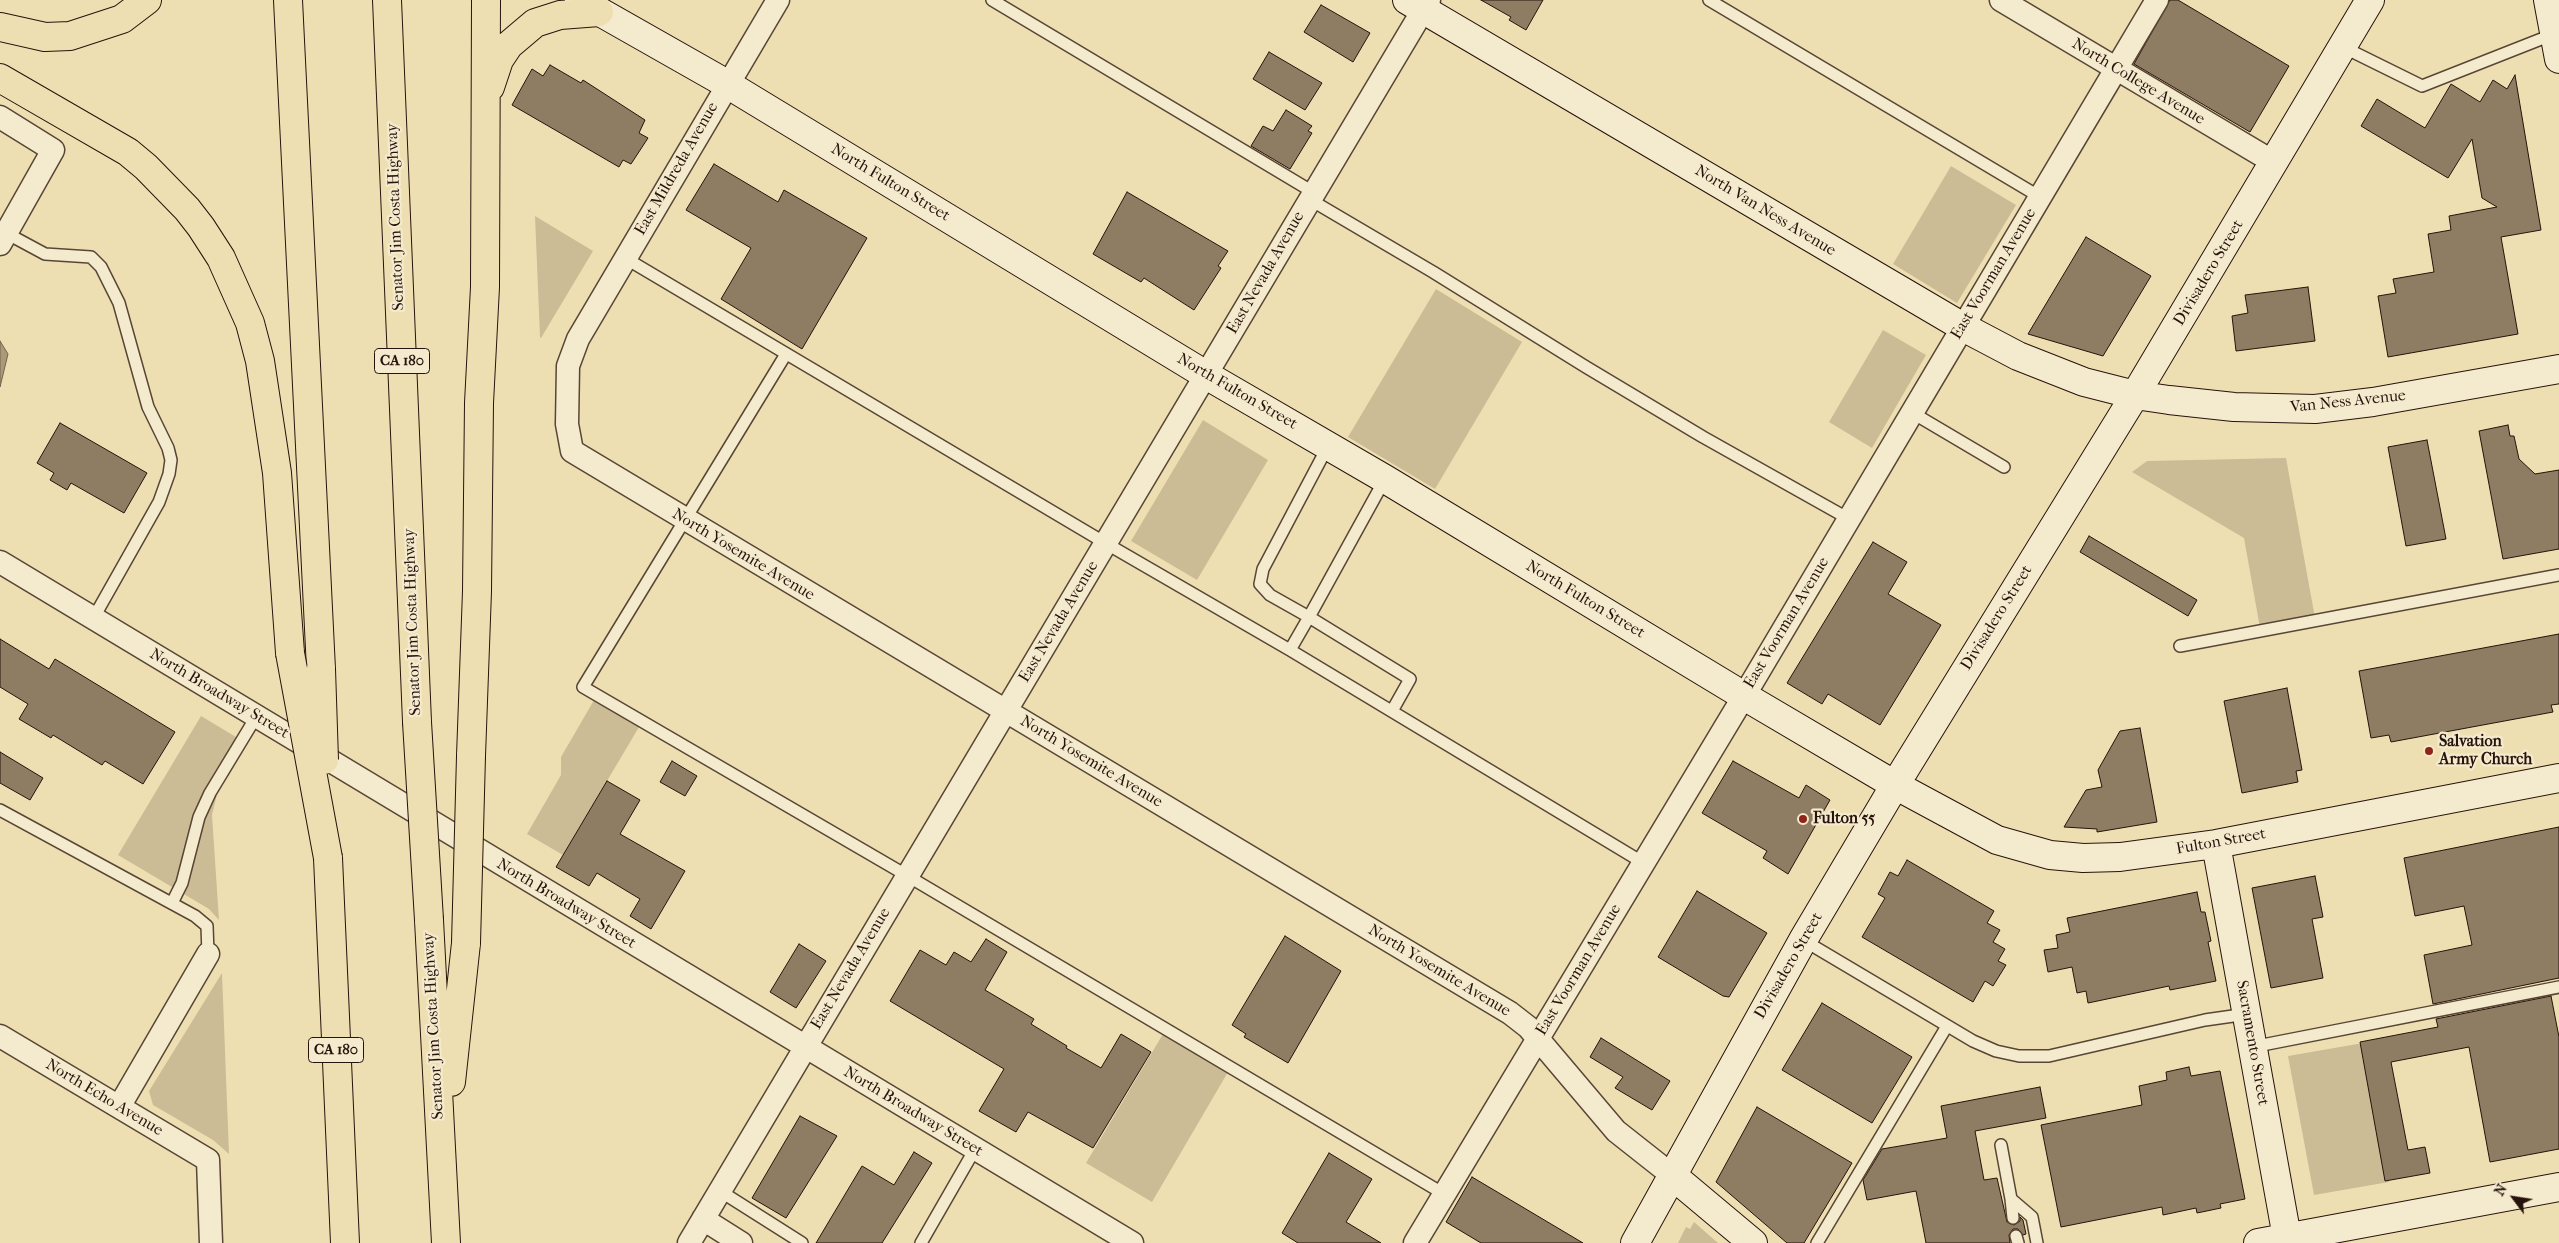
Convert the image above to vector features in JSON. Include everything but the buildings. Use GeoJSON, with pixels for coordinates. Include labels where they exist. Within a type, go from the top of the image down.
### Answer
{"type":"FeatureCollection","features":[{"type":"Feature","properties":{"kind":"highway"},"geometry":{"type":"LineString","coordinates":[[0,27],[45,37],[70,36],[122,19],[147,0]]}},
{"type":"Feature","properties":{"kind":"highway","name":"CA 180"},"geometry":{"type":"LineString","coordinates":[[288,0],[321,670],[345,1243]]}},
{"type":"Feature","properties":{"kind":"highway","name":"Senator Jim Costa Highway"},"geometry":{"type":"LineString","coordinates":[[387,0],[417,722],[446,1243]]}},
{"type":"Feature","properties":{"kind":"highway"},"geometry":{"type":"LineString","coordinates":[[442,1166],[466,944],[477,591],[479,403],[485,287],[486,0]]}},
{"type":"Feature","properties":{"kind":"highway"},"geometry":{"type":"LineString","coordinates":[[485,105],[491,80],[509,45],[535,23],[589,6]]}},
{"type":"Feature","properties":{"kind":"highway"},"geometry":{"type":"LineString","coordinates":[[0,78],[128,152],[140,162],[201,227],[221,258],[250,323],[260,361],[277,473],[290,653],[328,858]]}},
{"type":"Feature","properties":{"kind":"main road","name":"Divisadero Street"},"geometry":{"type":"LineString","coordinates":[[1635,1243],[1803,940],[1895,785],[2275,163],[2370,0]]}},
{"type":"Feature","properties":{"kind":"main road"},"geometry":{"type":"LineString","coordinates":[[2548,0],[2557,46]]}},
{"type":"Feature","properties":{"kind":"main road","name":"North Van Ness Avenue"},"geometry":{"type":"LineString","coordinates":[[1420,3],[1994,345],[2084,382],[2135,395]]}},
{"type":"Feature","properties":{"kind":"main road","name":"North Fulton Street"},"geometry":{"type":"LineString","coordinates":[[589,6],[727,84],[1206,375],[1385,479],[1895,785]]}},
{"type":"Feature","properties":{"kind":"main road","name":"Van Ness Avenue"},"geometry":{"type":"LineString","coordinates":[[2135,395],[2234,407],[2316,408],[2373,402],[2559,369]]}},
{"type":"Feature","properties":{"kind":"main road","name":"Fulton Street"},"geometry":{"type":"LineString","coordinates":[[1895,785],[1997,840],[2050,855],[2083,858],[2120,858],[2216,844],[2559,778]]}},
{"type":"Feature","properties":{"kind":"main road","name":"Sacramento Street"},"geometry":{"type":"LineString","coordinates":[[2216,844],[2288,1240]]}},
{"type":"Feature","properties":{"kind":"main road"},"geometry":{"type":"LineString","coordinates":[[1673,1176],[1753,1243]]}},
{"type":"Feature","properties":{"kind":"main road"},"geometry":{"type":"LineString","coordinates":[[2258,1243],[2288,1240],[2559,1187]]}},
{"type":"Feature","properties":{"kind":"street","name":"East Mildreda Avenue"},"geometry":{"type":"LineString","coordinates":[[578,338],[778,0]]}},
{"type":"Feature","properties":{"kind":"street","name":"North College Avenue"},"geometry":{"type":"LineString","coordinates":[[2001,0],[2275,163]]}},
{"type":"Feature","properties":{"kind":"street","name":"East Voorman Avenue"},"geometry":{"type":"LineString","coordinates":[[1415,1243],[1642,862],[1744,696],[2157,0]]}},
{"type":"Feature","properties":{"kind":"street","name":"East Nevada Avenue"},"geometry":{"type":"LineString","coordinates":[[688,1243],[906,875],[1107,544],[1311,196],[1420,3]]}},
{"type":"Feature","properties":{"kind":"street"},"geometry":{"type":"LineString","coordinates":[[0,117],[54,150],[3,238]]}},
{"type":"Feature","properties":{"kind":"street","name":"North Yosemite Avenue"},"geometry":{"type":"LineString","coordinates":[[578,338],[568,366],[567,424],[572,451],[1510,1013],[1538,1038],[1616,1131],[1673,1176]]}},
{"type":"Feature","properties":{"kind":"street","name":"North Broadway Street"},"geometry":{"type":"LineString","coordinates":[[0,562],[804,1048],[1132,1243]]}},
{"type":"Feature","properties":{"kind":"street"},"geometry":{"type":"LineString","coordinates":[[119,1107],[208,954]]}},
{"type":"Feature","properties":{"kind":"street","name":"North Echo Avenue"},"geometry":{"type":"LineString","coordinates":[[0,1036],[208,1160],[211,1243]]}},
{"type":"Feature","properties":{"kind":"street"},"geometry":{"type":"LineString","coordinates":[[703,1219],[742,1243]]}},
{"type":"Feature","properties":{"kind":"lane"},"geometry":{"type":"LineString","coordinates":[[992,0],[1586,368],[1703,437],[1849,519]]}},
{"type":"Feature","properties":{"kind":"lane"},"geometry":{"type":"LineString","coordinates":[[1709,0],[2040,197]]}},
{"type":"Feature","properties":{"kind":"lane"},"geometry":{"type":"LineString","coordinates":[[2343,47],[2422,86],[2557,46]]}},
{"type":"Feature","properties":{"kind":"lane"},"geometry":{"type":"LineString","coordinates":[[3,238],[45,254],[91,258],[101,267],[119,303],[148,407],[168,448],[171,460],[169,474],[159,502],[93,619]]}},
{"type":"Feature","properties":{"kind":"lane"},"geometry":{"type":"LineString","coordinates":[[625,258],[1107,544],[1290,650],[1642,862]]}},
{"type":"Feature","properties":{"kind":"lane"},"geometry":{"type":"LineString","coordinates":[[786,354],[583,688],[906,875],[1444,1194]]}},
{"type":"Feature","properties":{"kind":"lane"},"geometry":{"type":"LineString","coordinates":[[1911,412],[2004,467]]}},
{"type":"Feature","properties":{"kind":"lane"},"geometry":{"type":"LineString","coordinates":[[1328,446],[1263,569],[1260,584],[1270,595],[1410,679],[1392,711]]}},
{"type":"Feature","properties":{"kind":"lane"},"geometry":{"type":"LineString","coordinates":[[1290,650],[1385,479]]}},
{"type":"Feature","properties":{"kind":"lane"},"geometry":{"type":"LineString","coordinates":[[2180,646],[2559,575]]}},
{"type":"Feature","properties":{"kind":"lane"},"geometry":{"type":"LineString","coordinates":[[172,903],[182,883],[200,817],[210,793],[256,717]]}},
{"type":"Feature","properties":{"kind":"lane"},"geometry":{"type":"LineString","coordinates":[[0,810],[195,916],[207,926],[208,954]]}},
{"type":"Feature","properties":{"kind":"lane"},"geometry":{"type":"LineString","coordinates":[[1803,940],[1948,1026],[1996,1051],[2034,1058],[2246,1014]]}},
{"type":"Feature","properties":{"kind":"lane"},"geometry":{"type":"LineString","coordinates":[[2252,1047],[2559,987]]}},
{"type":"Feature","properties":{"kind":"lane"},"geometry":{"type":"LineString","coordinates":[[1817,1243],[1948,1026]]}},
{"type":"Feature","properties":{"kind":"lane"},"geometry":{"type":"LineString","coordinates":[[2001,1145],[2013,1218]]}},
{"type":"Feature","properties":{"kind":"lane"},"geometry":{"type":"LineString","coordinates":[[921,1243],[975,1149]]}},
{"type":"Feature","properties":{"kind":"lane"},"geometry":{"type":"LineString","coordinates":[[720,1191],[802,1243]]}},
{"type":"Feature","properties":{"kind":"lane"},"geometry":{"type":"LineString","coordinates":[[2011,1199],[2032,1217],[2037,1243]]}},
{"type":"Feature","properties":{"kind":"shaded area"},"geometry":{"type":"Polygon","coordinates":[[[1951,166],[2016,205],[1957,303],[1893,264],[1951,166]]]}},
{"type":"Feature","properties":{"kind":"shaded area"},"geometry":{"type":"Polygon","coordinates":[[[535,216],[593,251],[541,338],[540,337],[535,216]]]}},
{"type":"Feature","properties":{"kind":"shaded area"},"geometry":{"type":"Polygon","coordinates":[[[1436,289],[1522,342],[1435,489],[1348,437],[1436,289]]]}},
{"type":"Feature","properties":{"kind":"shaded area"},"geometry":{"type":"Polygon","coordinates":[[[1883,330],[1926,355],[1872,448],[1829,422],[1883,330]]]}},
{"type":"Feature","properties":{"kind":"shaded area"},"geometry":{"type":"Polygon","coordinates":[[[0,341],[8,354],[0,387],[0,341]]]}},
{"type":"Feature","properties":{"kind":"shaded area"},"geometry":{"type":"Polygon","coordinates":[[[1203,420],[1268,460],[1197,580],[1131,541],[1203,420]]]}},
{"type":"Feature","properties":{"kind":"shaded area"},"geometry":{"type":"Polygon","coordinates":[[[2286,458],[2315,618],[2260,628],[2244,538],[2132,472],[2147,461],[2286,458]]]}},
{"type":"Feature","properties":{"kind":"shaded area"},"geometry":{"type":"Polygon","coordinates":[[[597,695],[642,722],[563,855],[527,834],[561,775],[561,757],[597,695]]]}},
{"type":"Feature","properties":{"kind":"shaded area"},"geometry":{"type":"Polygon","coordinates":[[[201,716],[246,743],[218,790],[212,815],[219,920],[209,909],[118,855],[201,716]]]}},
{"type":"Feature","properties":{"kind":"shaded area"},"geometry":{"type":"Polygon","coordinates":[[[222,973],[229,1154],[213,1140],[153,1105],[149,1091],[222,973]]]}},
{"type":"Feature","properties":{"kind":"shaded area"},"geometry":{"type":"Polygon","coordinates":[[[1163,1034],[1228,1072],[1152,1202],[1086,1163],[1163,1034]]]}},
{"type":"Feature","properties":{"kind":"shaded area"},"geometry":{"type":"Polygon","coordinates":[[[2363,1043],[2389,1182],[2314,1195],[2288,1056],[2363,1043]]]}},
{"type":"Feature","properties":{"kind":"shaded area"},"geometry":{"type":"Polygon","coordinates":[[[1694,1222],[1718,1243],[1678,1243],[1686,1227],[1690,1229],[1694,1222]]]}},
{"type":"Feature","properties":{"kind":"place","name":"Salvation Army Church"},"geometry":{"type":"Point","coordinates":[2429,751]}},
{"type":"Feature","properties":{"kind":"place","name":"Fulton 55"},"geometry":{"type":"Point","coordinates":[1803,819]}}]}
